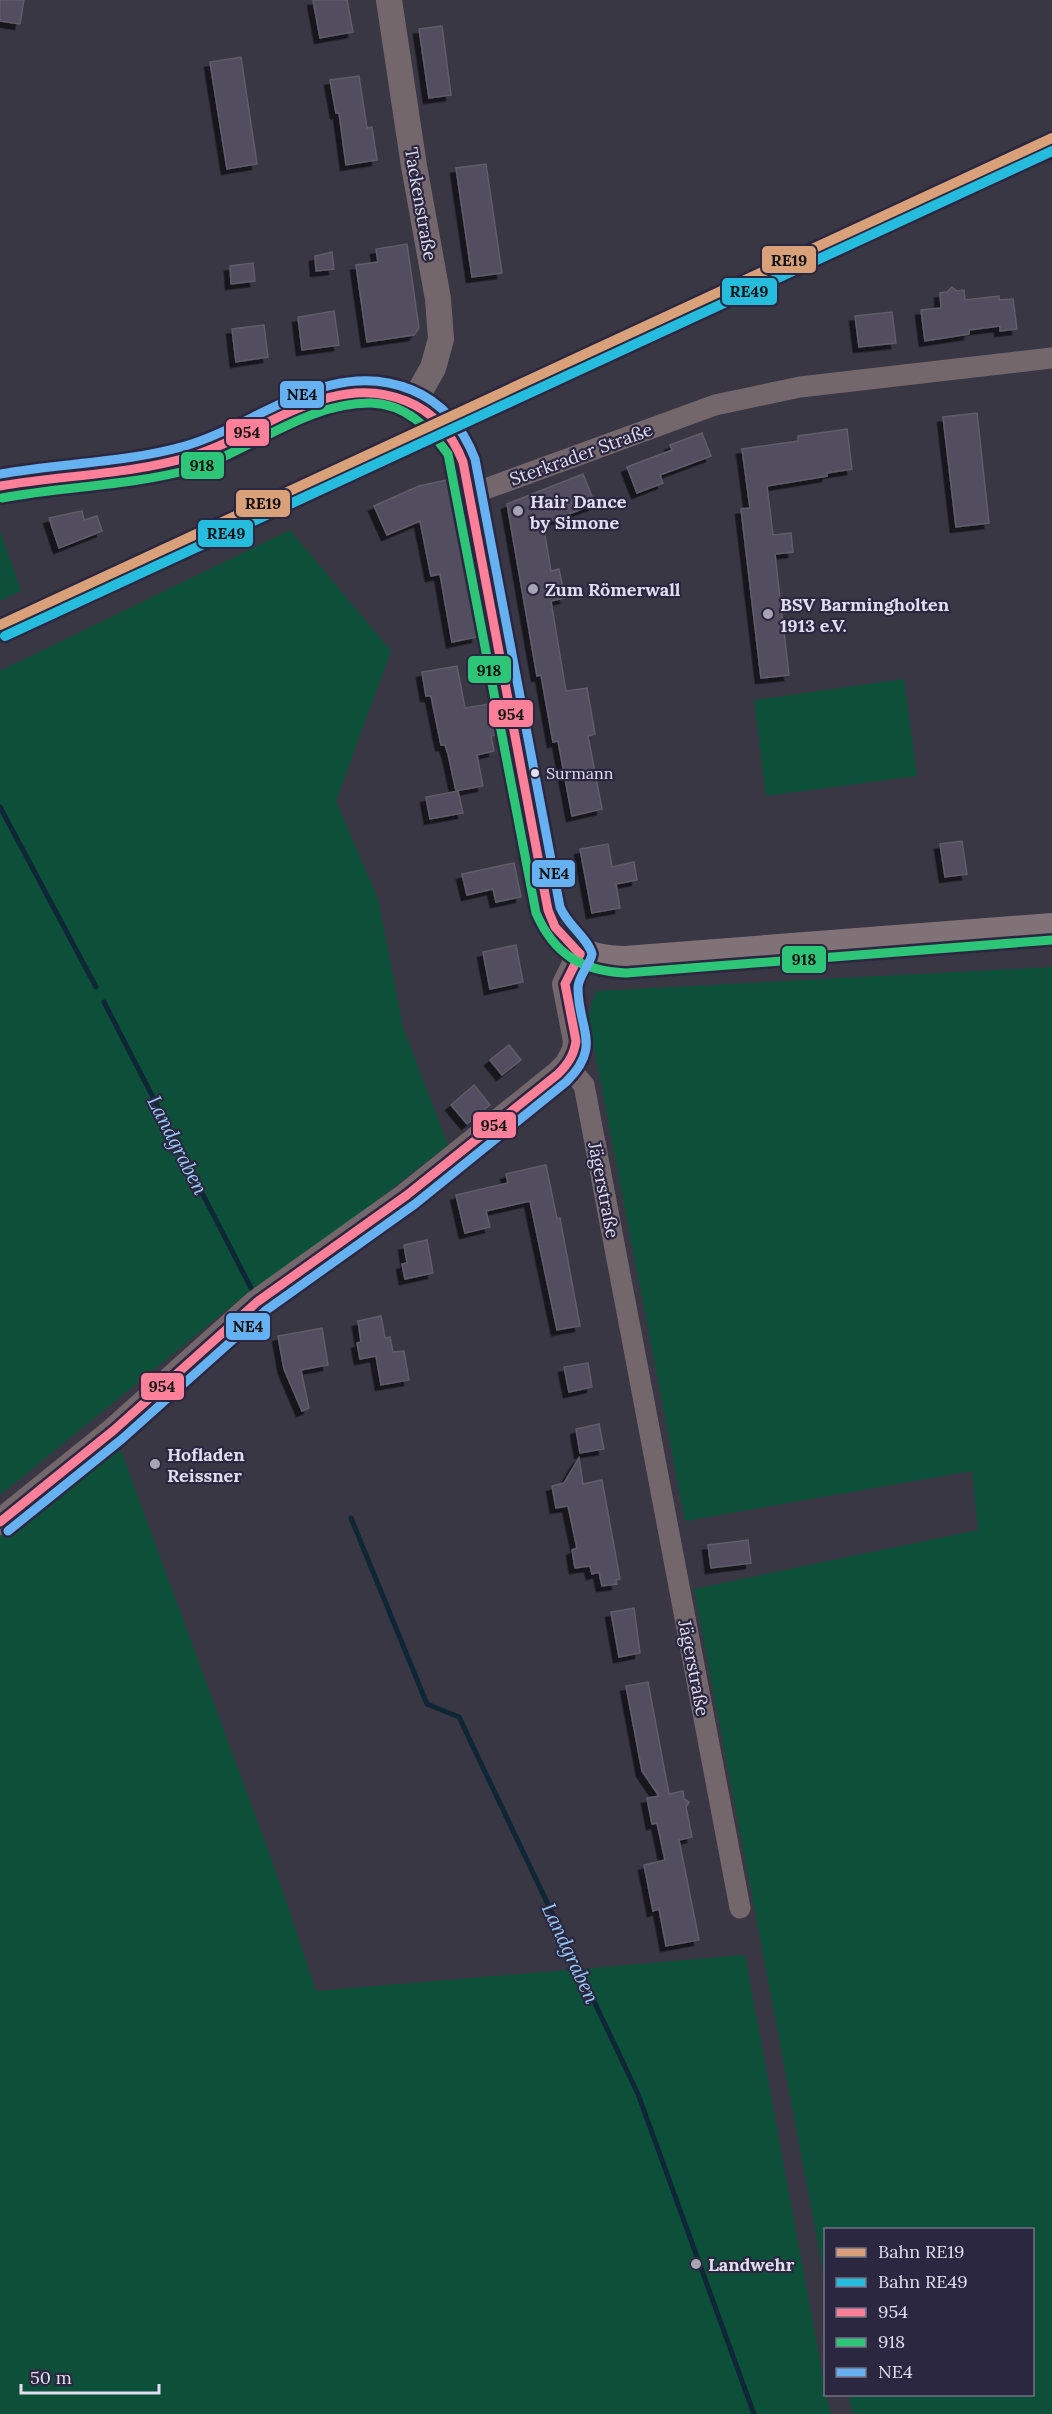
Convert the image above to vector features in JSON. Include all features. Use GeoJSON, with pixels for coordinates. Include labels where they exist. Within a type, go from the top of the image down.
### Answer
{"type":"FeatureCollection","features":[{"type":"Feature","properties":{"kind":"main road"},"geometry":{"type":"LineString","coordinates":[[0,486],[189,457],[244,437],[321,399],[350,392],[378,390],[413,403],[438,421],[459,449],[548,910],[560,933],[580,954],[605,960],[625,961],[1052,928]]}},
{"type":"Feature","properties":{"kind":"street","name":"Tackenstraße"},"geometry":{"type":"LineString","coordinates":[[389,0],[438,298],[441,339],[433,368],[413,403]]}},
{"type":"Feature","properties":{"kind":"street","name":"Sterkrader Straße"},"geometry":{"type":"LineString","coordinates":[[469,495],[715,405],[800,387],[1052,358]]}},
{"type":"Feature","properties":{"kind":"street"},"geometry":{"type":"LineString","coordinates":[[0,1522],[114,1430],[257,1302],[407,1195],[567,1065],[576,1041],[565,984],[580,954]]}},
{"type":"Feature","properties":{"kind":"street","name":"Jägerstraße"},"geometry":{"type":"LineString","coordinates":[[567,1065],[585,1085],[740,1908]]}},
{"type":"Feature","properties":{"kind":"green space"},"geometry":{"type":"Polygon","coordinates":[[[290,530],[391,651],[336,801],[378,899],[403,1027],[448,1145],[252,1298],[245,1295],[0,1495],[0,671],[290,530]]]}},
{"type":"Feature","properties":{"kind":"green space"},"geometry":{"type":"Polygon","coordinates":[[[0,531],[21,591],[0,601],[0,531]]]}},
{"type":"Feature","properties":{"kind":"green space"},"geometry":{"type":"Polygon","coordinates":[[[904,679],[917,776],[766,796],[754,700],[904,679]]]}},
{"type":"Feature","properties":{"kind":"green space"},"geometry":{"type":"Polygon","coordinates":[[[1052,967],[1052,2414],[853,2414],[848,2396],[1034,2396],[1034,2228],[824,2228],[824,2276],[694,1589],[978,1530],[972,1471],[685,1521],[588,1016],[596,991],[1052,967]]]}},
{"type":"Feature","properties":{"kind":"green space"},"geometry":{"type":"Polygon","coordinates":[[[117,1440],[279,1880],[316,1991],[745,1955],[824,2383],[824,2396],[826,2396],[831,2414],[0,2414],[0,1535],[117,1440]]]}},
{"type":"Feature","properties":{"kind":"building"},"geometry":{"type":"Polygon","coordinates":[[[0,0],[24,0],[20,24],[0,21],[0,0]]]}},
{"type":"Feature","properties":{"kind":"building"},"geometry":{"type":"Polygon","coordinates":[[[313,0],[347,0],[353,32],[320,38],[313,0]]]}},
{"type":"Feature","properties":{"kind":"building"},"geometry":{"type":"Polygon","coordinates":[[[442,26],[451,95],[429,98],[419,29],[442,26]]]}},
{"type":"Feature","properties":{"kind":"building"},"geometry":{"type":"Polygon","coordinates":[[[241,57],[257,164],[227,169],[210,62],[241,57]]]}},
{"type":"Feature","properties":{"kind":"building"},"geometry":{"type":"Polygon","coordinates":[[[359,76],[367,128],[372,127],[377,160],[346,165],[339,113],[336,113],[330,80],[359,76]]]}},
{"type":"Feature","properties":{"kind":"building"},"geometry":{"type":"Polygon","coordinates":[[[486,164],[502,273],[472,277],[456,168],[486,164]]]}},
{"type":"Feature","properties":{"kind":"building"},"geometry":{"type":"Polygon","coordinates":[[[407,244],[419,328],[414,335],[367,342],[356,265],[378,262],[376,249],[407,244]]]}},
{"type":"Feature","properties":{"kind":"building"},"geometry":{"type":"Polygon","coordinates":[[[332,252],[334,269],[316,271],[315,256],[332,252]]]}},
{"type":"Feature","properties":{"kind":"building"},"geometry":{"type":"Polygon","coordinates":[[[253,263],[255,281],[231,284],[230,266],[253,263]]]}},
{"type":"Feature","properties":{"kind":"building"},"geometry":{"type":"Polygon","coordinates":[[[952,287],[957,291],[964,290],[965,300],[999,296],[999,300],[1013,299],[1017,329],[1000,331],[1000,326],[969,330],[969,334],[925,341],[921,310],[941,308],[940,293],[947,292],[952,287]]]}},
{"type":"Feature","properties":{"kind":"building"},"geometry":{"type":"Polygon","coordinates":[[[334,311],[339,345],[302,350],[298,317],[334,311]]]}},
{"type":"Feature","properties":{"kind":"building"},"geometry":{"type":"Polygon","coordinates":[[[892,312],[896,343],[859,347],[855,316],[892,312]]]}},
{"type":"Feature","properties":{"kind":"building"},"geometry":{"type":"Polygon","coordinates":[[[264,325],[268,357],[236,362],[232,329],[264,325]]]}},
{"type":"Feature","properties":{"kind":"building"},"geometry":{"type":"Polygon","coordinates":[[[977,413],[989,523],[956,527],[943,417],[977,413]]]}},
{"type":"Feature","properties":{"kind":"building"},"geometry":{"type":"Polygon","coordinates":[[[847,429],[852,469],[827,473],[827,476],[767,486],[773,535],[791,533],[793,552],[775,554],[789,675],[761,678],[741,509],[750,508],[742,449],[798,441],[798,436],[847,429]]]}},
{"type":"Feature","properties":{"kind":"building"},"geometry":{"type":"Polygon","coordinates":[[[702,433],[711,456],[660,475],[663,483],[637,493],[627,467],[672,450],[670,445],[702,433]]]}},
{"type":"Feature","properties":{"kind":"building"},"geometry":{"type":"Polygon","coordinates":[[[583,474],[595,504],[543,524],[551,571],[559,569],[565,598],[551,601],[566,691],[587,688],[595,734],[588,736],[602,809],[572,816],[558,741],[553,742],[541,675],[537,676],[507,504],[583,474]]]}},
{"type":"Feature","properties":{"kind":"building"},"geometry":{"type":"Polygon","coordinates":[[[447,480],[477,637],[452,642],[440,574],[431,576],[420,521],[387,535],[374,506],[419,486],[447,480]]]}},
{"type":"Feature","properties":{"kind":"building"},"geometry":{"type":"Polygon","coordinates":[[[82,511],[84,520],[97,516],[102,531],[59,548],[49,518],[82,511]]]}},
{"type":"Feature","properties":{"kind":"building"},"geometry":{"type":"Polygon","coordinates":[[[457,666],[465,708],[489,704],[495,735],[491,736],[494,751],[477,755],[483,786],[456,791],[448,754],[445,745],[441,745],[431,696],[426,696],[422,672],[457,666]]]}},
{"type":"Feature","properties":{"kind":"building"},"geometry":{"type":"Polygon","coordinates":[[[458,791],[463,813],[430,819],[426,797],[458,791]]]}},
{"type":"Feature","properties":{"kind":"building"},"geometry":{"type":"Polygon","coordinates":[[[962,841],[967,874],[945,877],[940,844],[962,841]]]}},
{"type":"Feature","properties":{"kind":"building"},"geometry":{"type":"Polygon","coordinates":[[[608,844],[612,867],[634,862],[637,880],[616,884],[620,908],[592,913],[580,849],[608,844]]]}},
{"type":"Feature","properties":{"kind":"building"},"geometry":{"type":"Polygon","coordinates":[[[514,863],[521,897],[496,902],[493,889],[467,895],[462,874],[514,863]]]}},
{"type":"Feature","properties":{"kind":"building"},"geometry":{"type":"Polygon","coordinates":[[[516,945],[523,982],[490,989],[483,952],[516,945]]]}},
{"type":"Feature","properties":{"kind":"building"},"geometry":{"type":"Polygon","coordinates":[[[509,1045],[521,1060],[502,1075],[490,1060],[509,1045]]]}},
{"type":"Feature","properties":{"kind":"building"},"geometry":{"type":"Polygon","coordinates":[[[474,1085],[490,1105],[467,1124],[451,1105],[474,1085]]]}},
{"type":"Feature","properties":{"kind":"building"},"geometry":{"type":"Polygon","coordinates":[[[546,1165],[557,1219],[560,1218],[580,1326],[557,1330],[530,1201],[486,1211],[490,1227],[465,1233],[456,1195],[508,1183],[506,1174],[546,1165]]]}},
{"type":"Feature","properties":{"kind":"building"},"geometry":{"type":"Polygon","coordinates":[[[427,1240],[433,1273],[405,1279],[402,1264],[407,1263],[404,1245],[427,1240]]]}},
{"type":"Feature","properties":{"kind":"building"},"geometry":{"type":"Polygon","coordinates":[[[381,1316],[385,1338],[390,1337],[393,1352],[404,1351],[409,1380],[381,1385],[376,1356],[360,1359],[357,1343],[361,1342],[358,1321],[381,1316]]]}},
{"type":"Feature","properties":{"kind":"building"},"geometry":{"type":"Polygon","coordinates":[[[322,1328],[328,1365],[301,1370],[309,1408],[302,1411],[284,1369],[278,1336],[322,1328]]]}},
{"type":"Feature","properties":{"kind":"building"},"geometry":{"type":"Polygon","coordinates":[[[588,1363],[592,1387],[569,1392],[564,1367],[588,1363]]]}},
{"type":"Feature","properties":{"kind":"building"},"geometry":{"type":"Polygon","coordinates":[[[599,1424],[604,1449],[580,1453],[576,1429],[599,1424]]]}},
{"type":"Feature","properties":{"kind":"building"},"geometry":{"type":"Polygon","coordinates":[[[579,1458],[583,1484],[602,1480],[620,1579],[616,1580],[617,1584],[602,1586],[599,1572],[592,1574],[590,1566],[575,1568],[572,1550],[577,1548],[568,1506],[556,1508],[552,1486],[564,1483],[579,1458]]]}},
{"type":"Feature","properties":{"kind":"building"},"geometry":{"type":"Polygon","coordinates":[[[748,1540],[751,1563],[711,1568],[708,1545],[748,1540]]]}},
{"type":"Feature","properties":{"kind":"building"},"geometry":{"type":"Polygon","coordinates":[[[634,1608],[640,1653],[619,1657],[611,1612],[634,1608]]]}},
{"type":"Feature","properties":{"kind":"building"},"geometry":{"type":"Polygon","coordinates":[[[648,1682],[669,1794],[683,1791],[684,1799],[689,1802],[686,1807],[692,1837],[679,1840],[699,1940],[666,1946],[659,1909],[653,1911],[644,1865],[665,1860],[657,1823],[652,1824],[647,1798],[659,1796],[642,1771],[626,1686],[648,1682]]]}},
{"type":"Feature","properties":{"kind":"waterway","name":"Landgraben"},"geometry":{"type":"LineString","coordinates":[[0,807],[96,987]]}},
{"type":"Feature","properties":{"kind":"waterway","name":"Landgraben"},"geometry":{"type":"LineString","coordinates":[[104,1002],[251,1288]]}},
{"type":"Feature","properties":{"kind":"waterway","name":"Landgraben"},"geometry":{"type":"LineString","coordinates":[[351,1518],[427,1704],[459,1717],[638,2094],[754,2414]]}},
{"type":"Feature","properties":{"kind":"rail line","name":"RE19"},"geometry":{"type":"LineString","coordinates":[[0,625],[1052,138]]}},
{"type":"Feature","properties":{"kind":"rail line","name":"RE49"},"geometry":{"type":"LineString","coordinates":[[5,636],[1052,151]]}},
{"type":"Feature","properties":{"kind":"transit line","name":"NE4"},"geometry":{"type":"LineString","coordinates":[[0,474],[139,456],[185,446],[213,436],[296,397],[324,387],[352,381],[382,382],[412,390],[442,409],[458,427],[475,459],[560,907],[592,954],[578,988],[586,1047],[577,1069],[566,1082],[415,1204],[265,1311],[122,1439],[8,1531]]}},
{"type":"Feature","properties":{"kind":"transit line","name":"954"},"geometry":{"type":"LineString","coordinates":[[0,486],[142,468],[189,457],[215,448],[322,399],[350,393],[378,393],[406,401],[425,411],[448,433],[463,462],[548,910],[555,927],[580,954]]}},
{"type":"Feature","properties":{"kind":"transit line","name":"918"},"geometry":{"type":"LineString","coordinates":[[2,498],[169,475],[214,461],[324,410],[371,403],[395,408],[416,419],[448,454],[536,913],[551,939],[571,958],[595,969],[626,973],[1052,940]]}},
{"type":"Feature","properties":{"kind":"transit line","name":"954"},"geometry":{"type":"LineString","coordinates":[[0,1522],[114,1430],[257,1302],[407,1195],[558,1074],[570,1059],[576,1041],[565,984],[580,954]]}},
{"type":"Feature","properties":{"kind":"place","name":"Hair Dance by Simone"},"geometry":{"type":"Point","coordinates":[518,511]}},
{"type":"Feature","properties":{"kind":"place","name":"Zum Römerwall"},"geometry":{"type":"Point","coordinates":[533,589]}},
{"type":"Feature","properties":{"kind":"place","name":"BSV Barmingholten 1913 e.V."},"geometry":{"type":"Point","coordinates":[768,614]}},
{"type":"Feature","properties":{"kind":"place","name":"Surmann"},"geometry":{"type":"Point","coordinates":[535,773]}},
{"type":"Feature","properties":{"kind":"place","name":"Hofladen Reissner"},"geometry":{"type":"Point","coordinates":[155,1464]}},
{"type":"Feature","properties":{"kind":"place","name":"Landwehr"},"geometry":{"type":"Point","coordinates":[696,2264]}}]}
